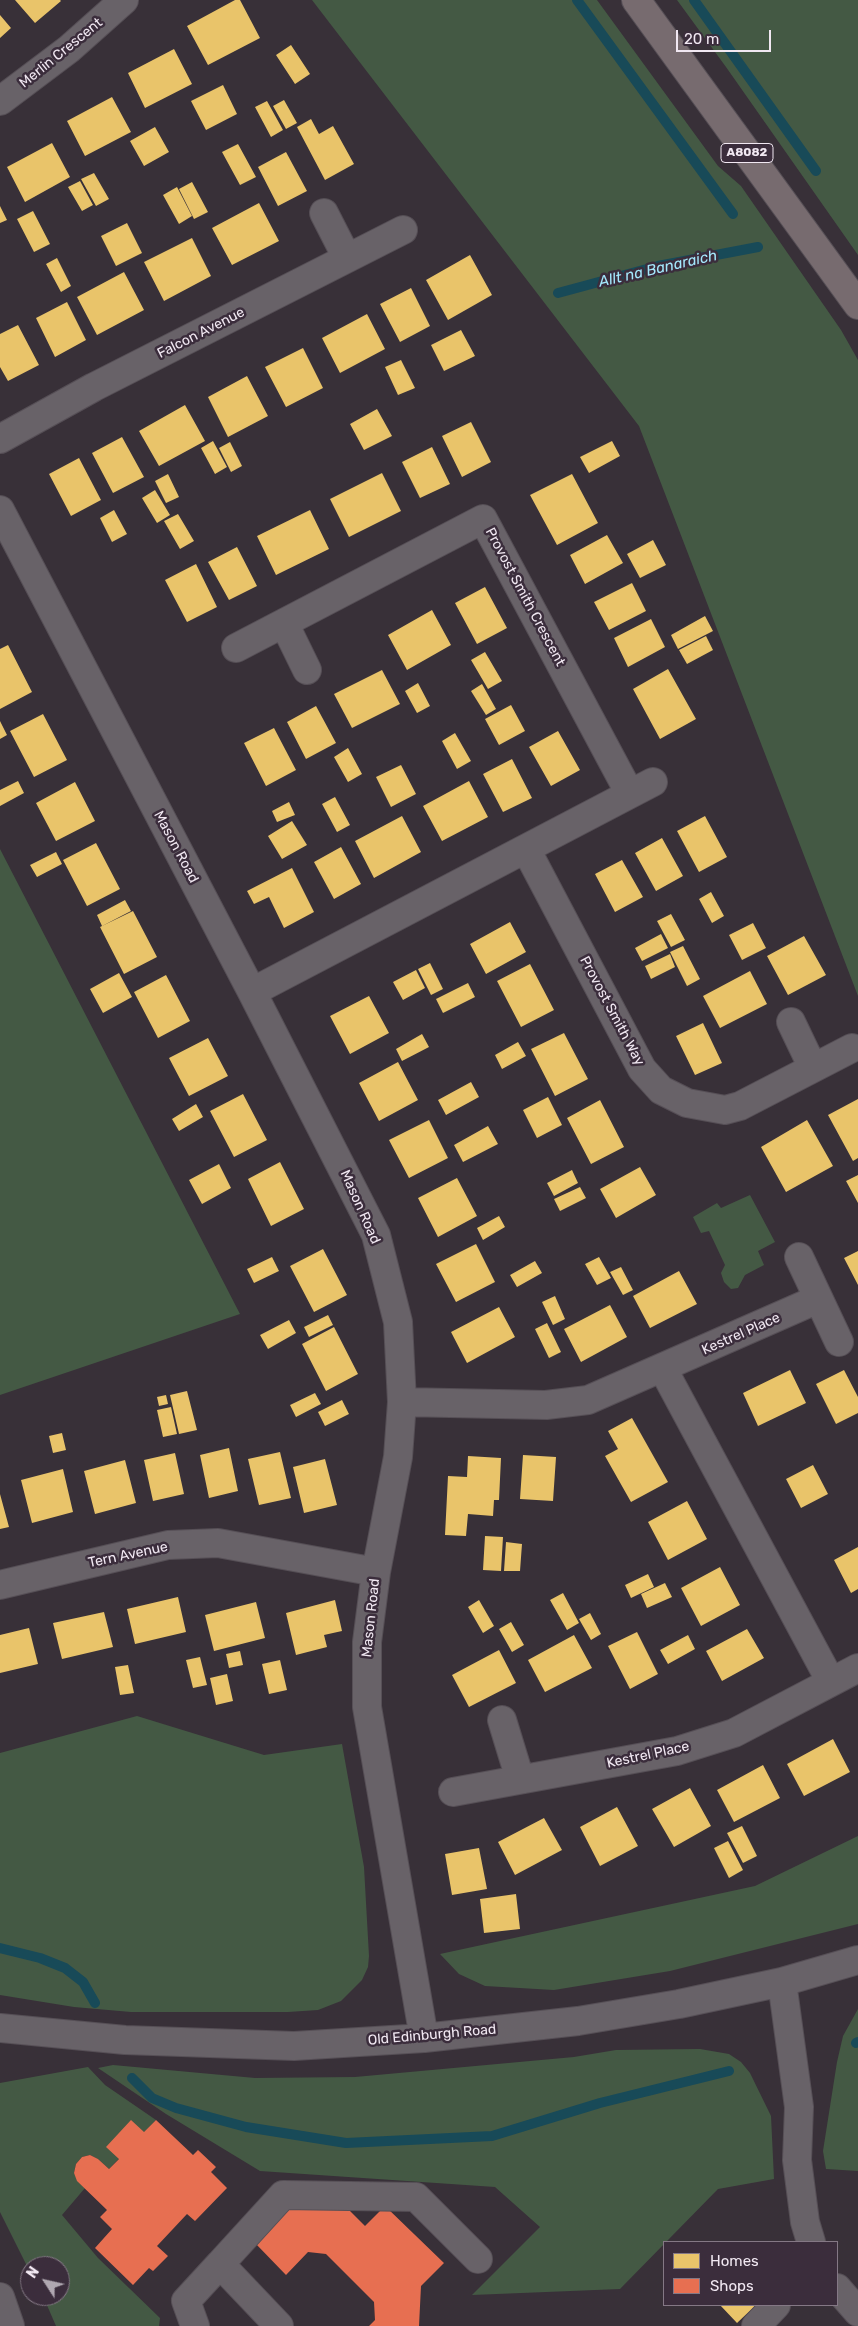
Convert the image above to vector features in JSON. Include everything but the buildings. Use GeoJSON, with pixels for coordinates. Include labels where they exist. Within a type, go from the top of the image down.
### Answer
{"type":"FeatureCollection","features":[{"type":"Feature","properties":{"kind":"main road","name":"A8082"},"geometry":{"type":"LineString","coordinates":[[636,0],[858,305]]}},
{"type":"Feature","properties":{"kind":"street","name":"Merlin Crescent"},"geometry":{"type":"LineString","coordinates":[[0,101],[69,49],[121,1]]}},
{"type":"Feature","properties":{"kind":"street"},"geometry":{"type":"LineString","coordinates":[[324,214],[347,258]]}},
{"type":"Feature","properties":{"kind":"street","name":"Falcon Avenue"},"geometry":{"type":"LineString","coordinates":[[0,439],[94,387],[403,230]]}},
{"type":"Feature","properties":{"kind":"street","name":"Mason Road"},"geometry":{"type":"LineString","coordinates":[[0,510],[252,992],[376,1235],[398,1322],[402,1402],[398,1457],[376,1572],[367,1642],[367,1707],[424,2038]]}},
{"type":"Feature","properties":{"kind":"street","name":"Provost Smith Crescent"},"geometry":{"type":"LineString","coordinates":[[236,648],[483,519],[642,788],[252,992]]}},
{"type":"Feature","properties":{"kind":"street"},"geometry":{"type":"LineString","coordinates":[[284,623],[307,670]]}},
{"type":"Feature","properties":{"kind":"street","name":"Provost Smith Way"},"geometry":{"type":"LineString","coordinates":[[526,849],[642,1069],[661,1090],[687,1102],[725,1110],[740,1106],[852,1048]]}},
{"type":"Feature","properties":{"kind":"street"},"geometry":{"type":"LineString","coordinates":[[791,1022],[813,1068]]}},
{"type":"Feature","properties":{"kind":"street"},"geometry":{"type":"LineString","coordinates":[[799,1257],[839,1342]]}},
{"type":"Feature","properties":{"kind":"street","name":"Kestrel Place"},"geometry":{"type":"LineString","coordinates":[[402,1402],[546,1405],[588,1400],[663,1369],[818,1299]]}},
{"type":"Feature","properties":{"kind":"street"},"geometry":{"type":"LineString","coordinates":[[663,1369],[831,1682]]}},
{"type":"Feature","properties":{"kind":"street","name":"Tern Avenue"},"geometry":{"type":"LineString","coordinates":[[0,1584],[168,1545],[218,1544],[376,1572]]}},
{"type":"Feature","properties":{"kind":"street","name":"Kestrel Place"},"geometry":{"type":"LineString","coordinates":[[453,1792],[678,1751],[734,1733],[858,1668]]}},
{"type":"Feature","properties":{"kind":"street"},"geometry":{"type":"LineString","coordinates":[[502,1720],[520,1779]]}},
{"type":"Feature","properties":{"kind":"street","name":"Old Edinburgh Road"},"geometry":{"type":"LineString","coordinates":[[0,2028],[126,2040],[294,2046],[424,2038],[578,2020],[679,2004],[782,1982],[858,1960]]}},
{"type":"Feature","properties":{"kind":"street"},"geometry":{"type":"LineString","coordinates":[[782,1982],[799,2107],[797,2160],[805,2222],[811,2241]]}},
{"type":"Feature","properties":{"kind":"street"},"geometry":{"type":"LineString","coordinates":[[195,2326],[186,2301],[284,2195],[416,2198],[478,2259]]}},
{"type":"Feature","properties":{"kind":"street"},"geometry":{"type":"LineString","coordinates":[[220,2264],[279,2326]]}},
{"type":"Feature","properties":{"kind":"street"},"geometry":{"type":"LineString","coordinates":[[838,2289],[858,2312]]}},
{"type":"Feature","properties":{"kind":"street"},"geometry":{"type":"LineString","coordinates":[[0,2297],[10,2326]]}},
{"type":"Feature","properties":{"kind":"street"},"geometry":{"type":"LineString","coordinates":[[756,2326],[775,2306]]}},
{"type":"Feature","properties":{"kind":"green space"},"geometry":{"type":"Polygon","coordinates":[[[312,0],[597,0],[718,166],[741,186],[841,330],[858,360],[858,996],[639,426],[312,0]]]}},
{"type":"Feature","properties":{"kind":"green space"},"geometry":{"type":"Polygon","coordinates":[[[677,0],[858,0],[858,255],[726,67],[677,0]]]}},
{"type":"Feature","properties":{"kind":"green space"},"geometry":{"type":"Polygon","coordinates":[[[0,849],[240,1314],[0,1395],[0,849]]]}},
{"type":"Feature","properties":{"kind":"green space"},"geometry":{"type":"Polygon","coordinates":[[[750,1195],[775,1242],[758,1251],[764,1265],[745,1275],[738,1288],[731,1289],[724,1282],[721,1273],[725,1265],[709,1231],[701,1233],[693,1217],[717,1203],[721,1208],[750,1195]]]}},
{"type":"Feature","properties":{"kind":"green space"},"geometry":{"type":"Polygon","coordinates":[[[137,1716],[264,1755],[342,1744],[364,1867],[369,1956],[368,1967],[362,1980],[341,2001],[318,2010],[288,2012],[131,2012],[74,2007],[0,1995],[0,1753],[137,1716]]]}},
{"type":"Feature","properties":{"kind":"green space"},"geometry":{"type":"Polygon","coordinates":[[[858,1836],[858,1924],[670,1971],[554,1990],[485,1986],[459,1974],[440,1954],[755,1886],[858,1836]]]}},
{"type":"Feature","properties":{"kind":"green space"},"geometry":{"type":"Polygon","coordinates":[[[858,2009],[858,2171],[826,2169],[823,2151],[837,2062],[843,2036],[858,2009]]]}},
{"type":"Feature","properties":{"kind":"green space"},"geometry":{"type":"Polygon","coordinates":[[[700,2049],[729,2054],[741,2062],[750,2073],[771,2116],[774,2179],[718,2189],[667,2241],[663,2241],[663,2245],[620,2289],[472,2295],[540,2227],[495,2187],[260,2171],[166,2114],[98,2068],[113,2065],[255,2078],[355,2077],[574,2057],[616,2050],[700,2049]]]}},
{"type":"Feature","properties":{"kind":"green space"},"geometry":{"type":"Polygon","coordinates":[[[88,2067],[105,2085],[156,2120],[109,2169],[98,2159],[90,2155],[82,2157],[76,2164],[74,2173],[85,2188],[62,2215],[98,2258],[160,2318],[159,2326],[56,2326],[47,2306],[70,2306],[70,2256],[22,2256],[0,2212],[0,2083],[88,2067]]]}},
{"type":"Feature","properties":{"kind":"waterway"},"geometry":{"type":"LineString","coordinates":[[577,0],[733,214]]}},
{"type":"Feature","properties":{"kind":"waterway"},"geometry":{"type":"LineString","coordinates":[[694,0],[816,171]]}},
{"type":"Feature","properties":{"kind":"waterway","name":"Allt na Banaraich"},"geometry":{"type":"LineString","coordinates":[[558,293],[658,266],[758,247]]}},
{"type":"Feature","properties":{"kind":"waterway"},"geometry":{"type":"LineString","coordinates":[[0,1948],[40,1958],[65,1968],[83,1982],[95,2003]]}},
{"type":"Feature","properties":{"kind":"waterway"},"geometry":{"type":"LineString","coordinates":[[132,2078],[152,2098],[176,2108],[246,2127],[346,2143],[492,2136],[600,2103],[729,2071]]}}]}
